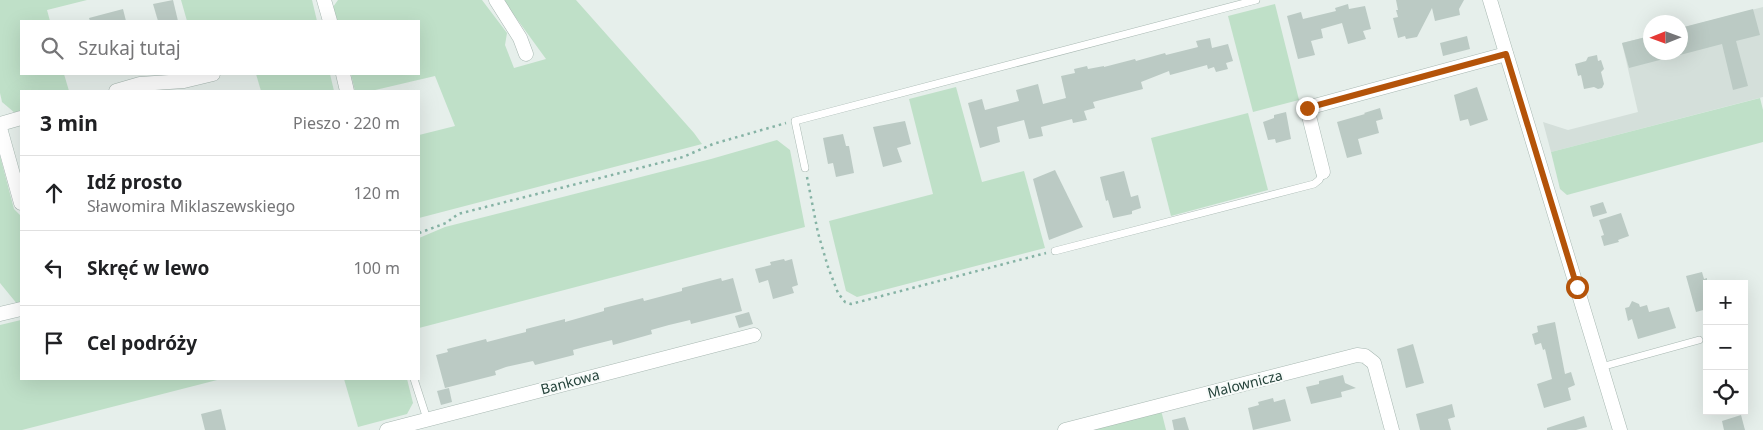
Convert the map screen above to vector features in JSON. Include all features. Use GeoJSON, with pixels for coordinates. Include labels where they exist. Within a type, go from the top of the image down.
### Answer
{"type":"FeatureCollection","features":[{"type":"Feature","properties":{"kind":"street"},"geometry":{"type":"LineString","coordinates":[[324,0],[330,20]]}},
{"type":"Feature","properties":{"kind":"street"},"geometry":{"type":"LineString","coordinates":[[496,0],[520,38],[526,54]]}},
{"type":"Feature","properties":{"kind":"street"},"geometry":{"type":"LineString","coordinates":[[1490,0],[1620,430]]}},
{"type":"Feature","properties":{"kind":"street"},"geometry":{"type":"LineString","coordinates":[[1323,172],[1307,108],[1506,54]]}},
{"type":"Feature","properties":{"kind":"street"},"geometry":{"type":"LineString","coordinates":[[119,90],[140,84],[184,81],[209,75]]}},
{"type":"Feature","properties":{"kind":"street"},"geometry":{"type":"LineString","coordinates":[[343,75],[347,90]]}},
{"type":"Feature","properties":{"kind":"street"},"geometry":{"type":"LineString","coordinates":[[0,124],[20,118]]}},
{"type":"Feature","properties":{"kind":"street"},"geometry":{"type":"LineString","coordinates":[[0,128],[20,199]]}},
{"type":"Feature","properties":{"kind":"street"},"geometry":{"type":"LineString","coordinates":[[0,314],[20,308]]}},
{"type":"Feature","properties":{"kind":"street","name":"Bankowa"},"geometry":{"type":"LineString","coordinates":[[387,430],[428,425],[754,335]]}},
{"type":"Feature","properties":{"kind":"street","name":"Malownicza"},"geometry":{"type":"LineString","coordinates":[[1065,430],[1357,355],[1365,356],[1374,363],[1392,430]]}},
{"type":"Feature","properties":{"kind":"lane"},"geometry":{"type":"LineString","coordinates":[[805,168],[795,120],[1256,0]]}},
{"type":"Feature","properties":{"kind":"lane"},"geometry":{"type":"LineString","coordinates":[[1056,251],[1314,184],[1319,180],[1323,172]]}},
{"type":"Feature","properties":{"kind":"lane"},"geometry":{"type":"LineString","coordinates":[[1601,367],[1699,340]]}},
{"type":"Feature","properties":{"kind":"lane"},"geometry":{"type":"LineString","coordinates":[[414,380],[428,425]]}},
{"type":"Feature","properties":{"kind":"path"},"geometry":{"type":"LineString","coordinates":[[420,233],[446,223],[458,214],[683,157],[713,144],[795,120]]}},
{"type":"Feature","properties":{"kind":"path"},"geometry":{"type":"LineString","coordinates":[[805,168],[818,233],[828,267],[838,293],[845,302],[851,304],[1056,251]]}},
{"type":"Feature","properties":{"kind":"shaded area"},"geometry":{"type":"Polygon","coordinates":[[[1763,7],[1763,97],[1551,152],[1543,122],[1568,130],[1638,112],[1622,43],[1643,38],[1643,60],[1688,60],[1688,26],[1763,7]]]}},
{"type":"Feature","properties":{"kind":"green space"},"geometry":{"type":"Polygon","coordinates":[[[0,0],[87,0],[47,10],[50,20],[20,20],[20,75],[64,75],[69,90],[20,90],[20,111],[15,113],[2,102],[0,93],[0,0]]]}},
{"type":"Feature","properties":{"kind":"green space"},"geometry":{"type":"Polygon","coordinates":[[[181,0],[312,0],[317,20],[187,20],[181,0]]]}},
{"type":"Feature","properties":{"kind":"green space"},"geometry":{"type":"Polygon","coordinates":[[[338,0],[482,0],[507,33],[505,45],[514,68],[546,59],[503,0],[576,0],[702,144],[420,218],[420,135],[455,126],[435,76],[375,90],[355,90],[351,75],[420,75],[420,20],[337,20],[333,7],[338,0]]]}},
{"type":"Feature","properties":{"kind":"green space"},"geometry":{"type":"Polygon","coordinates":[[[1275,4],[1299,100],[1253,112],[1228,16],[1275,4]]]}},
{"type":"Feature","properties":{"kind":"green space"},"geometry":{"type":"Polygon","coordinates":[[[256,75],[330,75],[334,90],[261,90],[256,75]]]}},
{"type":"Feature","properties":{"kind":"green space"},"geometry":{"type":"Polygon","coordinates":[[[956,87],[982,182],[1024,171],[1045,248],[857,297],[846,291],[829,221],[933,194],[909,99],[956,87]]]}},
{"type":"Feature","properties":{"kind":"green space"},"geometry":{"type":"Polygon","coordinates":[[[1760,98],[1763,110],[1763,142],[1567,195],[1560,189],[1551,152],[1760,98]]]}},
{"type":"Feature","properties":{"kind":"green space"},"geometry":{"type":"Polygon","coordinates":[[[1248,113],[1268,190],[1171,216],[1151,138],[1248,113]]]}},
{"type":"Feature","properties":{"kind":"green space"},"geometry":{"type":"Polygon","coordinates":[[[777,140],[790,150],[805,227],[420,328],[420,238],[445,227],[711,159],[777,140]]]}},
{"type":"Feature","properties":{"kind":"green space"},"geometry":{"type":"Polygon","coordinates":[[[0,156],[14,209],[20,215],[20,304],[18,305],[0,283],[0,156]]]}},
{"type":"Feature","properties":{"kind":"green space"},"geometry":{"type":"Polygon","coordinates":[[[20,320],[20,380],[217,380],[22,430],[0,430],[0,325],[20,320]]]}},
{"type":"Feature","properties":{"kind":"green space"},"geometry":{"type":"Polygon","coordinates":[[[344,380],[407,380],[413,403],[407,414],[358,427],[344,380]]]}},
{"type":"Feature","properties":{"kind":"green space"},"geometry":{"type":"Polygon","coordinates":[[[1161,410],[1166,430],[1095,430],[1094,427],[1161,410]]]}},
{"type":"Feature","properties":{"kind":"building"},"geometry":{"type":"Polygon","coordinates":[[[173,0],[178,20],[158,20],[153,4],[173,0]]]}},
{"type":"Feature","properties":{"kind":"building"},"geometry":{"type":"Polygon","coordinates":[[[1396,0],[1464,0],[1459,9],[1460,15],[1435,21],[1432,8],[1417,37],[1406,39],[1405,36],[1398,38],[1393,18],[1398,17],[1396,0]]]}},
{"type":"Feature","properties":{"kind":"building"},"geometry":{"type":"Polygon","coordinates":[[[1348,4],[1349,9],[1365,6],[1371,29],[1363,31],[1366,39],[1348,44],[1342,23],[1321,29],[1323,38],[1311,41],[1315,55],[1298,59],[1287,16],[1301,12],[1303,19],[1336,11],[1335,8],[1348,4]]]}},
{"type":"Feature","properties":{"kind":"building"},"geometry":{"type":"Polygon","coordinates":[[[123,9],[126,20],[90,20],[89,18],[123,9]]]}},
{"type":"Feature","properties":{"kind":"building"},"geometry":{"type":"Polygon","coordinates":[[[1753,9],[1760,35],[1736,41],[1748,86],[1733,90],[1722,44],[1688,53],[1688,26],[1753,9]]]}},
{"type":"Feature","properties":{"kind":"building"},"geometry":{"type":"Polygon","coordinates":[[[1467,36],[1470,49],[1443,56],[1440,43],[1467,36]]]}},
{"type":"Feature","properties":{"kind":"building"},"geometry":{"type":"Polygon","coordinates":[[[1210,38],[1212,48],[1228,44],[1233,61],[1226,63],[1228,69],[1216,72],[1214,67],[1208,69],[1207,65],[1170,75],[1169,71],[1141,82],[1143,89],[1093,102],[1095,108],[1084,111],[1087,120],[1073,123],[1072,119],[1041,127],[1043,136],[1029,139],[1024,120],[997,127],[1000,142],[980,148],[968,103],[982,99],[985,110],[1019,101],[1016,90],[1038,84],[1043,104],[1066,98],[1061,76],[1075,73],[1074,69],[1087,66],[1088,69],[1104,67],[1165,53],[1166,55],[1198,47],[1196,41],[1210,38]]]}},
{"type":"Feature","properties":{"kind":"building"},"geometry":{"type":"Polygon","coordinates":[[[1643,38],[1643,60],[1660,60],[1629,68],[1622,43],[1643,38]]]}},
{"type":"Feature","properties":{"kind":"building"},"geometry":{"type":"Polygon","coordinates":[[[1597,55],[1598,61],[1601,60],[1604,69],[1601,72],[1604,84],[1602,88],[1598,89],[1594,87],[1584,89],[1581,75],[1578,76],[1575,64],[1586,61],[1588,57],[1597,55]]]}},
{"type":"Feature","properties":{"kind":"building"},"geometry":{"type":"Polygon","coordinates":[[[1477,87],[1488,120],[1470,126],[1468,119],[1460,121],[1454,95],[1477,87]]]}},
{"type":"Feature","properties":{"kind":"building"},"geometry":{"type":"Polygon","coordinates":[[[1380,108],[1383,119],[1376,121],[1379,133],[1358,139],[1362,154],[1347,158],[1337,122],[1380,108]]]}},
{"type":"Feature","properties":{"kind":"building"},"geometry":{"type":"Polygon","coordinates":[[[1286,112],[1291,139],[1276,143],[1275,139],[1268,140],[1263,122],[1274,118],[1274,115],[1286,112]]]}},
{"type":"Feature","properties":{"kind":"building"},"geometry":{"type":"Polygon","coordinates":[[[905,121],[911,144],[897,148],[902,162],[883,167],[873,127],[905,121]]]}},
{"type":"Feature","properties":{"kind":"building"},"geometry":{"type":"Polygon","coordinates":[[[843,134],[846,146],[849,146],[854,173],[836,177],[833,163],[828,164],[823,138],[843,134]]]}},
{"type":"Feature","properties":{"kind":"building"},"geometry":{"type":"Polygon","coordinates":[[[1055,170],[1083,227],[1049,240],[1033,179],[1055,170]]]}},
{"type":"Feature","properties":{"kind":"building"},"geometry":{"type":"Polygon","coordinates":[[[1124,171],[1131,197],[1138,195],[1141,208],[1132,211],[1132,214],[1113,218],[1108,200],[1106,201],[1100,177],[1124,171]]]}},
{"type":"Feature","properties":{"kind":"building"},"geometry":{"type":"Polygon","coordinates":[[[1603,202],[1607,213],[1593,217],[1590,206],[1603,202]]]}},
{"type":"Feature","properties":{"kind":"building"},"geometry":{"type":"Polygon","coordinates":[[[1621,213],[1629,236],[1618,240],[1619,242],[1604,246],[1601,236],[1604,235],[1599,220],[1621,213]]]}},
{"type":"Feature","properties":{"kind":"building"},"geometry":{"type":"Polygon","coordinates":[[[784,259],[785,261],[792,259],[798,285],[792,287],[794,293],[773,299],[768,280],[759,283],[755,269],[771,265],[770,262],[784,259]]]}},
{"type":"Feature","properties":{"kind":"building"},"geometry":{"type":"Polygon","coordinates":[[[1702,272],[1704,279],[1707,278],[1707,280],[1703,280],[1703,310],[1696,312],[1686,276],[1702,272]]]}},
{"type":"Feature","properties":{"kind":"building"},"geometry":{"type":"Polygon","coordinates":[[[721,278],[722,281],[733,278],[742,311],[691,324],[690,320],[669,325],[651,330],[652,334],[613,345],[612,340],[584,347],[573,350],[574,355],[535,365],[533,361],[506,367],[495,371],[496,375],[445,388],[436,355],[448,352],[447,349],[486,339],[487,342],[565,319],[565,322],[604,311],[604,308],[643,298],[644,301],[682,291],[682,288],[721,278]]]}},
{"type":"Feature","properties":{"kind":"building"},"geometry":{"type":"Polygon","coordinates":[[[1632,301],[1639,304],[1640,307],[1647,305],[1649,312],[1669,307],[1676,328],[1638,339],[1632,319],[1628,321],[1625,308],[1629,307],[1632,301]]]}},
{"type":"Feature","properties":{"kind":"building"},"geometry":{"type":"Polygon","coordinates":[[[749,312],[753,324],[739,328],[735,316],[749,312]]]}},
{"type":"Feature","properties":{"kind":"building"},"geometry":{"type":"Polygon","coordinates":[[[1555,322],[1565,374],[1571,372],[1575,385],[1568,388],[1571,400],[1544,408],[1537,384],[1552,379],[1545,349],[1543,350],[1541,343],[1535,345],[1532,334],[1538,332],[1537,326],[1555,322]]]}},
{"type":"Feature","properties":{"kind":"building"},"geometry":{"type":"Polygon","coordinates":[[[1413,344],[1424,383],[1406,388],[1397,349],[1413,344]]]}},
{"type":"Feature","properties":{"kind":"building"},"geometry":{"type":"Polygon","coordinates":[[[1343,375],[1345,383],[1356,388],[1341,392],[1342,397],[1311,404],[1306,387],[1319,384],[1319,381],[1343,375]]]}},
{"type":"Feature","properties":{"kind":"building"},"geometry":{"type":"Polygon","coordinates":[[[449,388],[452,402],[441,405],[437,391],[449,388]]]}},
{"type":"Feature","properties":{"kind":"building"},"geometry":{"type":"Polygon","coordinates":[[[1273,398],[1274,402],[1285,399],[1291,421],[1253,430],[1248,408],[1259,405],[1258,402],[1273,398]]]}},
{"type":"Feature","properties":{"kind":"building"},"geometry":{"type":"Polygon","coordinates":[[[1452,404],[1455,417],[1448,419],[1451,430],[1420,430],[1416,414],[1452,404]]]}},
{"type":"Feature","properties":{"kind":"building"},"geometry":{"type":"Polygon","coordinates":[[[221,409],[226,430],[205,430],[201,414],[221,409]]]}},
{"type":"Feature","properties":{"kind":"building"},"geometry":{"type":"Polygon","coordinates":[[[1741,415],[1745,430],[1724,430],[1722,421],[1741,415]]]}},
{"type":"Feature","properties":{"kind":"building"},"geometry":{"type":"Polygon","coordinates":[[[1584,416],[1587,427],[1576,430],[1547,430],[1547,428],[1584,416]]]}},
{"type":"Feature","properties":{"kind":"building"},"geometry":{"type":"Polygon","coordinates":[[[1185,417],[1189,430],[1174,430],[1172,420],[1185,417]]]}},
{"type":"Feature","properties":{"kind":"route"},"geometry":{"type":"LineString","coordinates":[[1307,108],[1506,54],[1577,287]]}}]}
